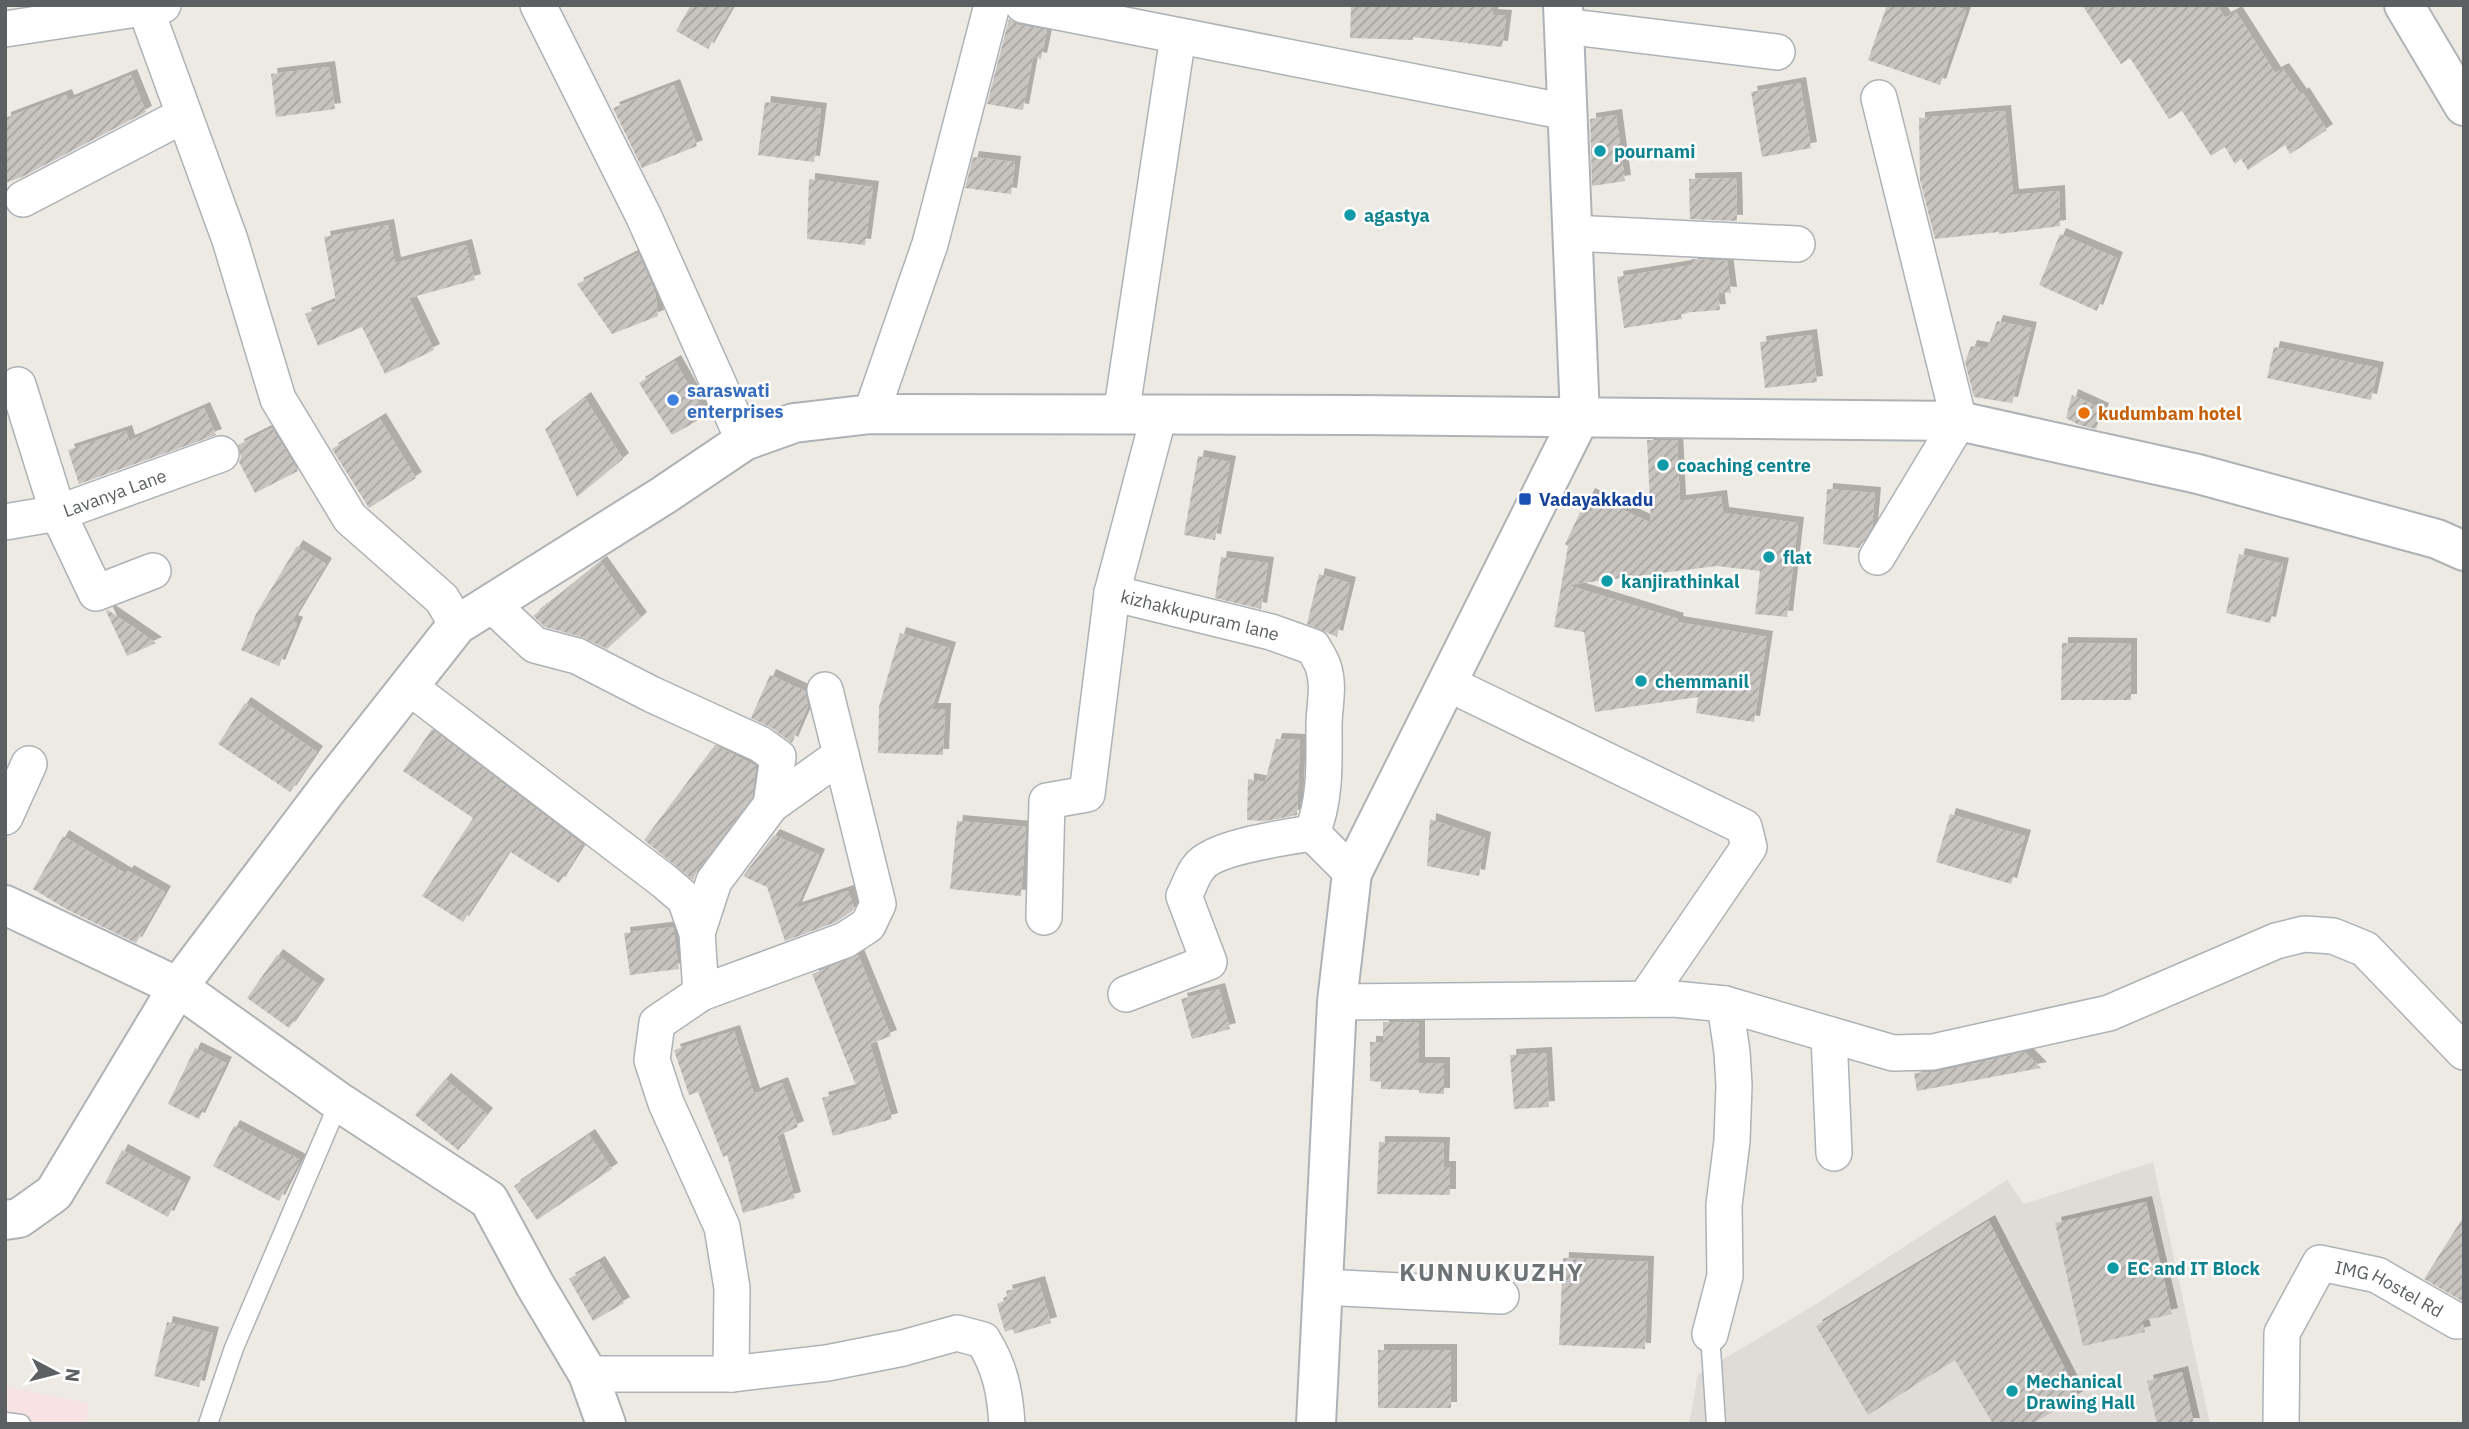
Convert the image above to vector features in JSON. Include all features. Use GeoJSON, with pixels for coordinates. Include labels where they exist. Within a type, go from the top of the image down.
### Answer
{"type":"FeatureCollection","features":[{"type":"Feature","properties":{"kind":"street"},"geometry":{"type":"LineString","coordinates":[[538,5],[644,217],[744,441]]}},
{"type":"Feature","properties":{"kind":"street"},"geometry":{"type":"LineString","coordinates":[[872,415],[930,244],[992,5]]}},
{"type":"Feature","properties":{"kind":"street"},"geometry":{"type":"LineString","coordinates":[[1023,5],[1567,112]]}},
{"type":"Feature","properties":{"kind":"street"},"geometry":{"type":"LineString","coordinates":[[2404,5],[2464,106]]}},
{"type":"Feature","properties":{"kind":"street"},"geometry":{"type":"LineString","coordinates":[[5,29],[154,6],[184,115],[230,240],[278,399],[350,518],[442,599],[457,625]]}},
{"type":"Feature","properties":{"kind":"street"},"geometry":{"type":"LineString","coordinates":[[1316,1424],[1337,1002],[1352,873],[1580,417],[1564,16],[1777,52]]}},
{"type":"Feature","properties":{"kind":"street"},"geometry":{"type":"LineString","coordinates":[[1121,415],[1178,36]]}},
{"type":"Feature","properties":{"kind":"street"},"geometry":{"type":"LineString","coordinates":[[1877,557],[1959,421],[1878,98]]}},
{"type":"Feature","properties":{"kind":"street"},"geometry":{"type":"LineString","coordinates":[[23,199],[184,115]]}},
{"type":"Feature","properties":{"kind":"street"},"geometry":{"type":"LineString","coordinates":[[1572,233],[1797,244]]}},
{"type":"Feature","properties":{"kind":"street"},"geometry":{"type":"LineString","coordinates":[[18,385],[58,513],[96,593],[153,571]]}},
{"type":"Feature","properties":{"kind":"street"},"geometry":{"type":"LineString","coordinates":[[5,1220],[19,1218],[54,1193],[178,987],[326,791],[457,625],[664,495],[744,441],[794,423],[872,415],[1959,421],[2199,474],[2437,539],[2464,551]]}},
{"type":"Feature","properties":{"kind":"street"},"geometry":{"type":"LineString","coordinates":[[1112,593],[1159,415]]}},
{"type":"Feature","properties":{"kind":"street","name":"Lavanya Lane"},"geometry":{"type":"LineString","coordinates":[[5,522],[58,513],[221,454]]}},
{"type":"Feature","properties":{"kind":"street","name":"kizhakkupuram lane"},"geometry":{"type":"LineString","coordinates":[[1044,916],[1047,801],[1087,794],[1112,593],[1271,632],[1313,647],[1324,667],[1327,691],[1320,813],[1312,833]]}},
{"type":"Feature","properties":{"kind":"street"},"geometry":{"type":"LineString","coordinates":[[491,604],[535,645],[578,656],[651,694],[760,744],[778,757],[771,806]]}},
{"type":"Feature","properties":{"kind":"street"},"geometry":{"type":"LineString","coordinates":[[1447,683],[1744,827],[1749,847],[1645,999]]}},
{"type":"Feature","properties":{"kind":"street"},"geometry":{"type":"LineString","coordinates":[[408,686],[685,899],[697,933],[701,993]]}},
{"type":"Feature","properties":{"kind":"street"},"geometry":{"type":"LineString","coordinates":[[731,1374],[732,1288],[722,1227],[666,1103],[652,1060],[657,1023],[701,993],[845,940],[868,925],[878,904],[825,690]]}},
{"type":"Feature","properties":{"kind":"street"},"geometry":{"type":"LineString","coordinates":[[697,933],[714,881],[771,806],[841,755]]}},
{"type":"Feature","properties":{"kind":"street"},"geometry":{"type":"LineString","coordinates":[[5,817],[29,764]]}},
{"type":"Feature","properties":{"kind":"street"},"geometry":{"type":"LineString","coordinates":[[1126,994],[1209,962],[1184,896],[1199,865],[1224,852],[1312,833],[1352,873]]}},
{"type":"Feature","properties":{"kind":"street"},"geometry":{"type":"LineString","coordinates":[[5,905],[178,987],[339,1102],[489,1200],[535,1285],[589,1374],[606,1424]]}},
{"type":"Feature","properties":{"kind":"street"},"geometry":{"type":"LineString","coordinates":[[1337,1002],[1674,999],[1725,1004],[1893,1053],[1933,1052],[2109,1013],[2276,941],[2304,934],[2333,936],[2364,949],[2464,1052]]}},
{"type":"Feature","properties":{"kind":"street"},"geometry":{"type":"LineString","coordinates":[[1710,1334],[1726,1276],[1724,1205],[1732,1141],[1733,1063],[1725,1004]]}},
{"type":"Feature","properties":{"kind":"street"},"geometry":{"type":"LineString","coordinates":[[1829,1035],[1834,1153]]}},
{"type":"Feature","properties":{"kind":"street","name":"IMG Hostel Rd"},"geometry":{"type":"LineString","coordinates":[[2281,1424],[2282,1333],[2320,1263],[2377,1275],[2457,1321]]}},
{"type":"Feature","properties":{"kind":"street"},"geometry":{"type":"LineString","coordinates":[[1322,1287],[1501,1296]]}},
{"type":"Feature","properties":{"kind":"street"},"geometry":{"type":"LineString","coordinates":[[589,1374],[731,1374],[827,1363],[957,1334],[983,1340],[995,1359],[1005,1393],[1007,1424]]}},
{"type":"Feature","properties":{"kind":"lane"},"geometry":{"type":"LineString","coordinates":[[208,1424],[234,1348],[339,1102]]}},
{"type":"Feature","properties":{"kind":"lane"},"geometry":{"type":"LineString","coordinates":[[1710,1334],[1716,1424]]}},
{"type":"Feature","properties":{"kind":"lane"},"geometry":{"type":"LineString","coordinates":[[5,1422],[21,1424]]}},
{"type":"Feature","properties":{"kind":"shaded area"},"geometry":{"type":"Polygon","coordinates":[[[2153,1162],[2210,1424],[1689,1424],[1698,1374],[1813,1306],[2007,1180],[2024,1204],[2153,1162]]]}},
{"type":"Feature","properties":{"kind":"shaded area"},"geometry":{"type":"Polygon","coordinates":[[[5,1387],[88,1403],[87,1424],[5,1424],[5,1387]]]}},
{"type":"Feature","properties":{"kind":"building"},"geometry":{"type":"Polygon","coordinates":[[[691,5],[733,5],[708,49],[676,31],[691,5]]]}},
{"type":"Feature","properties":{"kind":"building"},"geometry":{"type":"Polygon","coordinates":[[[1351,5],[1494,5],[1492,15],[1506,16],[1502,47],[1413,37],[1413,40],[1350,38],[1351,5]]]}},
{"type":"Feature","properties":{"kind":"building"},"geometry":{"type":"Polygon","coordinates":[[[1887,5],[1952,5],[1966,10],[1940,85],[1868,60],[1887,5]]]}},
{"type":"Feature","properties":{"kind":"building"},"geometry":{"type":"Polygon","coordinates":[[[2082,5],[2217,5],[2225,18],[2236,12],[2275,73],[2283,69],[2301,95],[2303,93],[2327,130],[2290,154],[2285,145],[2248,170],[2241,159],[2235,164],[2225,147],[2211,156],[2182,111],[2169,119],[2130,58],[2121,64],[2082,5]]]}},
{"type":"Feature","properties":{"kind":"building"},"geometry":{"type":"Polygon","coordinates":[[[1009,19],[1019,25],[1047,30],[1041,59],[1033,57],[1023,110],[987,104],[1009,19]]]}},
{"type":"Feature","properties":{"kind":"building"},"geometry":{"type":"Polygon","coordinates":[[[329,67],[335,109],[276,117],[271,74],[329,67]]]}},
{"type":"Feature","properties":{"kind":"building"},"geometry":{"type":"Polygon","coordinates":[[[131,75],[146,112],[22,177],[5,183],[5,118],[66,95],[68,101],[131,75]]]}},
{"type":"Feature","properties":{"kind":"building"},"geometry":{"type":"Polygon","coordinates":[[[1800,83],[1811,148],[1762,157],[1751,92],[1800,83]]]}},
{"type":"Feature","properties":{"kind":"building"},"geometry":{"type":"Polygon","coordinates":[[[674,85],[697,146],[642,168],[613,108],[674,85]]]}},
{"type":"Feature","properties":{"kind":"building"},"geometry":{"type":"Polygon","coordinates":[[[765,102],[821,109],[814,162],[758,155],[765,102]]]}},
{"type":"Feature","properties":{"kind":"building"},"geometry":{"type":"Polygon","coordinates":[[[2005,111],[2013,195],[2059,191],[2060,226],[1935,239],[1920,180],[1919,118],[2005,111]]]}},
{"type":"Feature","properties":{"kind":"building","name":"pournami"},"geometry":{"type":"Polygon","coordinates":[[[1616,115],[1625,181],[1592,186],[1590,119],[1616,115]]]}},
{"type":"Feature","properties":{"kind":"building"},"geometry":{"type":"Polygon","coordinates":[[[973,157],[1015,162],[1011,194],[965,188],[973,157]]]}},
{"type":"Feature","properties":{"kind":"building"},"geometry":{"type":"Polygon","coordinates":[[[1736,178],[1737,221],[1690,219],[1689,179],[1736,178]]]}},
{"type":"Feature","properties":{"kind":"building"},"geometry":{"type":"Polygon","coordinates":[[[809,179],[873,187],[865,245],[807,239],[809,179]]]}},
{"type":"Feature","properties":{"kind":"building"},"geometry":{"type":"Polygon","coordinates":[[[388,225],[395,263],[466,245],[475,280],[409,298],[434,350],[385,374],[362,327],[318,346],[305,314],[336,301],[324,237],[388,225]]]}},
{"type":"Feature","properties":{"kind":"building"},"geometry":{"type":"Polygon","coordinates":[[[2060,234],[2117,258],[2097,311],[2039,285],[2060,234]]]}},
{"type":"Feature","properties":{"kind":"building"},"geometry":{"type":"Polygon","coordinates":[[[638,253],[655,292],[658,316],[612,334],[577,284],[638,253]]]}},
{"type":"Feature","properties":{"kind":"building"},"geometry":{"type":"Polygon","coordinates":[[[1692,259],[1727,261],[1731,293],[1718,292],[1720,310],[1681,313],[1682,319],[1624,328],[1617,277],[1692,265],[1692,259]]]}},
{"type":"Feature","properties":{"kind":"building"},"geometry":{"type":"Polygon","coordinates":[[[1997,321],[2031,328],[2012,403],[1974,397],[1965,362],[1971,346],[1987,349],[1997,321]]]}},
{"type":"Feature","properties":{"kind":"building"},"geometry":{"type":"Polygon","coordinates":[[[1811,335],[1817,382],[1765,388],[1760,342],[1811,335]]]}},
{"type":"Feature","properties":{"kind":"building"},"geometry":{"type":"Polygon","coordinates":[[[2274,347],[2378,368],[2371,400],[2267,378],[2274,347]]]}},
{"type":"Feature","properties":{"kind":"building","name":"saraswati enterprises"},"geometry":{"type":"Polygon","coordinates":[[[675,361],[706,416],[672,435],[639,383],[675,361]]]}},
{"type":"Feature","properties":{"kind":"building","name":"kudumbam hotel"},"geometry":{"type":"Polygon","coordinates":[[[2072,395],[2103,409],[2096,429],[2066,418],[2072,395]]]}},
{"type":"Feature","properties":{"kind":"building"},"geometry":{"type":"Polygon","coordinates":[[[585,398],[623,459],[577,497],[545,429],[585,398]]]}},
{"type":"Feature","properties":{"kind":"building"},"geometry":{"type":"Polygon","coordinates":[[[204,408],[216,435],[79,484],[68,450],[126,431],[129,441],[204,408]]]}},
{"type":"Feature","properties":{"kind":"building"},"geometry":{"type":"Polygon","coordinates":[[[380,419],[416,478],[369,508],[332,449],[380,419]]]}},
{"type":"Feature","properties":{"kind":"building"},"geometry":{"type":"Polygon","coordinates":[[[272,428],[298,471],[255,493],[239,462],[241,457],[238,445],[272,428]]]}},
{"type":"Feature","properties":{"kind":"building"},"geometry":{"type":"Polygon","coordinates":[[[1647,440],[1677,440],[1680,501],[1721,496],[1723,513],[1798,523],[1787,617],[1755,614],[1760,571],[1717,566],[1567,585],[1678,619],[1677,622],[1767,637],[1754,722],[1696,713],[1698,697],[1595,712],[1584,632],[1554,627],[1568,546],[1565,544],[1589,494],[1651,523],[1647,440]]]}},
{"type":"Feature","properties":{"kind":"building"},"geometry":{"type":"Polygon","coordinates":[[[1198,456],[1230,462],[1215,540],[1184,535],[1198,456]]]}},
{"type":"Feature","properties":{"kind":"building"},"geometry":{"type":"Polygon","coordinates":[[[1827,489],[1875,493],[1872,527],[1859,548],[1823,544],[1827,489]]]}},
{"type":"Feature","properties":{"kind":"building"},"geometry":{"type":"Polygon","coordinates":[[[297,546],[326,564],[292,621],[297,623],[279,666],[241,650],[256,614],[297,546]]]}},
{"type":"Feature","properties":{"kind":"building"},"geometry":{"type":"Polygon","coordinates":[[[2239,554],[2283,564],[2270,623],[2226,613],[2239,554]]]}},
{"type":"Feature","properties":{"kind":"building"},"geometry":{"type":"Polygon","coordinates":[[[1221,557],[1268,563],[1261,609],[1215,598],[1221,557]]]}},
{"type":"Feature","properties":{"kind":"building"},"geometry":{"type":"Polygon","coordinates":[[[601,562],[641,618],[607,649],[582,637],[545,627],[533,616],[601,562]]]}},
{"type":"Feature","properties":{"kind":"building"},"geometry":{"type":"Polygon","coordinates":[[[1319,574],[1350,583],[1337,637],[1307,624],[1319,574]]]}},
{"type":"Feature","properties":{"kind":"building"},"geometry":{"type":"Polygon","coordinates":[[[106,611],[156,643],[127,656],[106,611]]]}},
{"type":"Feature","properties":{"kind":"building"},"geometry":{"type":"Polygon","coordinates":[[[900,633],[950,648],[932,709],[945,709],[943,755],[878,753],[879,707],[900,633]]]}},
{"type":"Feature","properties":{"kind":"building"},"geometry":{"type":"Polygon","coordinates":[[[2062,643],[2131,644],[2131,700],[2061,700],[2062,643]]]}},
{"type":"Feature","properties":{"kind":"building"},"geometry":{"type":"Polygon","coordinates":[[[770,675],[805,691],[808,706],[792,743],[772,728],[751,718],[770,675]]]}},
{"type":"Feature","properties":{"kind":"building"},"geometry":{"type":"Polygon","coordinates":[[[245,703],[317,752],[290,792],[218,744],[245,703]]]}},
{"type":"Feature","properties":{"kind":"building"},"geometry":{"type":"Polygon","coordinates":[[[432,729],[583,845],[559,883],[509,851],[463,922],[422,896],[473,818],[403,771],[432,729]]]}},
{"type":"Feature","properties":{"kind":"building"},"geometry":{"type":"Polygon","coordinates":[[[1276,739],[1300,740],[1297,815],[1265,821],[1247,820],[1248,779],[1265,782],[1276,739]]]}},
{"type":"Feature","properties":{"kind":"building"},"geometry":{"type":"Polygon","coordinates":[[[715,745],[756,766],[752,797],[698,869],[693,880],[644,840],[715,745]]]}},
{"type":"Feature","properties":{"kind":"building"},"geometry":{"type":"Polygon","coordinates":[[[1950,814],[2025,836],[2011,884],[1936,862],[1950,814]]]}},
{"type":"Feature","properties":{"kind":"building"},"geometry":{"type":"Polygon","coordinates":[[[1430,819],[1485,838],[1479,876],[1427,866],[1430,819]]]}},
{"type":"Feature","properties":{"kind":"building"},"geometry":{"type":"Polygon","coordinates":[[[957,821],[1026,827],[1021,896],[950,889],[957,821]]]}},
{"type":"Feature","properties":{"kind":"building"},"geometry":{"type":"Polygon","coordinates":[[[774,835],[819,855],[796,908],[848,891],[854,908],[852,911],[836,922],[785,941],[767,887],[743,876],[774,835]]]}},
{"type":"Feature","properties":{"kind":"building"},"geometry":{"type":"Polygon","coordinates":[[[63,836],[126,874],[128,871],[165,892],[136,943],[66,909],[33,889],[63,836]]]}},
{"type":"Feature","properties":{"kind":"building"},"geometry":{"type":"Polygon","coordinates":[[[673,927],[679,969],[630,975],[624,933],[673,927]]]}},
{"type":"Feature","properties":{"kind":"building"},"geometry":{"type":"Polygon","coordinates":[[[277,955],[319,985],[289,1028],[247,998],[277,955]]]}},
{"type":"Feature","properties":{"kind":"building"},"geometry":{"type":"Polygon","coordinates":[[[858,955],[891,1036],[870,1044],[892,1119],[833,1136],[822,1098],[857,1088],[812,974],[858,955]]]}},
{"type":"Feature","properties":{"kind":"building"},"geometry":{"type":"Polygon","coordinates":[[[1219,989],[1230,1029],[1192,1039],[1181,999],[1219,989]]]}},
{"type":"Feature","properties":{"kind":"building"},"geometry":{"type":"Polygon","coordinates":[[[1383,1022],[1419,1023],[1419,1063],[1444,1063],[1444,1094],[1381,1089],[1381,1082],[1370,1081],[1370,1042],[1383,1042],[1383,1022]]]}},
{"type":"Feature","properties":{"kind":"building"},"geometry":{"type":"Polygon","coordinates":[[[734,1031],[754,1094],[782,1083],[798,1127],[777,1136],[795,1198],[743,1213],[727,1155],[723,1157],[698,1092],[689,1095],[674,1050],[734,1031]]]}},
{"type":"Feature","properties":{"kind":"building"},"geometry":{"type":"Polygon","coordinates":[[[195,1048],[226,1063],[199,1119],[168,1104],[195,1048]]]}},
{"type":"Feature","properties":{"kind":"building"},"geometry":{"type":"Polygon","coordinates":[[[2025,1052],[2041,1068],[1917,1091],[1914,1073],[1937,1072],[2025,1052]]]}},
{"type":"Feature","properties":{"kind":"building"},"geometry":{"type":"Polygon","coordinates":[[[1546,1053],[1549,1107],[1514,1109],[1510,1055],[1546,1053]]]}},
{"type":"Feature","properties":{"kind":"building"},"geometry":{"type":"Polygon","coordinates":[[[445,1079],[487,1114],[458,1150],[415,1115],[445,1079]]]}},
{"type":"Feature","properties":{"kind":"building"},"geometry":{"type":"Polygon","coordinates":[[[234,1126],[300,1160],[279,1201],[213,1166],[234,1126]]]}},
{"type":"Feature","properties":{"kind":"building"},"geometry":{"type":"Polygon","coordinates":[[[589,1135],[612,1169],[537,1220],[514,1186],[589,1135]]]}},
{"type":"Feature","properties":{"kind":"building"},"geometry":{"type":"Polygon","coordinates":[[[1379,1142],[1444,1143],[1443,1167],[1450,1167],[1450,1195],[1377,1194],[1379,1142]]]}},
{"type":"Feature","properties":{"kind":"building"},"geometry":{"type":"Polygon","coordinates":[[[122,1150],[185,1183],[168,1217],[105,1183],[122,1150]]]}},
{"type":"Feature","properties":{"kind":"building","name":"EC and IT Block"},"geometry":{"type":"Polygon","coordinates":[[[2146,1202],[2172,1314],[2142,1321],[2145,1332],[2083,1346],[2055,1223],[2146,1202]]]}},
{"type":"Feature","properties":{"kind":"building"},"geometry":{"type":"Polygon","coordinates":[[[2464,1216],[2464,1302],[2424,1279],[2464,1216]]]}},
{"type":"Feature","properties":{"kind":"building"},"geometry":{"type":"Polygon","coordinates":[[[1989,1221],[2079,1396],[2032,1424],[1993,1424],[1955,1360],[1868,1415],[1816,1326],[1989,1221]]]}},
{"type":"Feature","properties":{"kind":"building"},"geometry":{"type":"Polygon","coordinates":[[[1563,1258],[1648,1262],[1645,1349],[1559,1345],[1563,1258]]]}},
{"type":"Feature","properties":{"kind":"building"},"geometry":{"type":"Polygon","coordinates":[[[599,1262],[624,1303],[593,1321],[569,1279],[599,1262]]]}},
{"type":"Feature","properties":{"kind":"building"},"geometry":{"type":"Polygon","coordinates":[[[1039,1282],[1051,1323],[1014,1334],[1013,1329],[1005,1332],[997,1304],[1008,1299],[1006,1291],[1039,1282]]]}},
{"type":"Feature","properties":{"kind":"building"},"geometry":{"type":"Polygon","coordinates":[[[167,1322],[213,1333],[199,1387],[154,1376],[167,1322]]]}},
{"type":"Feature","properties":{"kind":"building"},"geometry":{"type":"Polygon","coordinates":[[[1378,1350],[1451,1350],[1451,1408],[1378,1408],[1378,1350]]]}},
{"type":"Feature","properties":{"kind":"building"},"geometry":{"type":"Polygon","coordinates":[[[2182,1372],[2194,1424],[2157,1424],[2147,1381],[2182,1372]]]}},
{"type":"Feature","properties":{"kind":"place","name":"pournami"},"geometry":{"type":"Point","coordinates":[1600,151]}},
{"type":"Feature","properties":{"kind":"place","name":"agastya"},"geometry":{"type":"Point","coordinates":[1350,215]}},
{"type":"Feature","properties":{"kind":"place","name":"saraswati enterprises"},"geometry":{"type":"Point","coordinates":[673,400]}},
{"type":"Feature","properties":{"kind":"place","name":"kudumbam hotel"},"geometry":{"type":"Point","coordinates":[2084,413]}},
{"type":"Feature","properties":{"kind":"place","name":"coaching centre"},"geometry":{"type":"Point","coordinates":[1663,465]}},
{"type":"Feature","properties":{"kind":"place","name":"Vadayakkadu"},"geometry":{"type":"Point","coordinates":[1525,499]}},
{"type":"Feature","properties":{"kind":"place","name":"flat"},"geometry":{"type":"Point","coordinates":[1769,557]}},
{"type":"Feature","properties":{"kind":"place","name":"kanjirathinkal"},"geometry":{"type":"Point","coordinates":[1607,581]}},
{"type":"Feature","properties":{"kind":"place","name":"chemmanil"},"geometry":{"type":"Point","coordinates":[1641,681]}},
{"type":"Feature","properties":{"kind":"place","name":"EC and IT Block"},"geometry":{"type":"Point","coordinates":[2113,1268]}},
{"type":"Feature","properties":{"kind":"place","name":"Mechanical Drawing Hall"},"geometry":{"type":"Point","coordinates":[2012,1391]}},
{"type":"Feature","properties":{"kind":"district","name":"KUNNUKUZHY"},"geometry":{"type":"Point","coordinates":[1492,1272]}}]}
